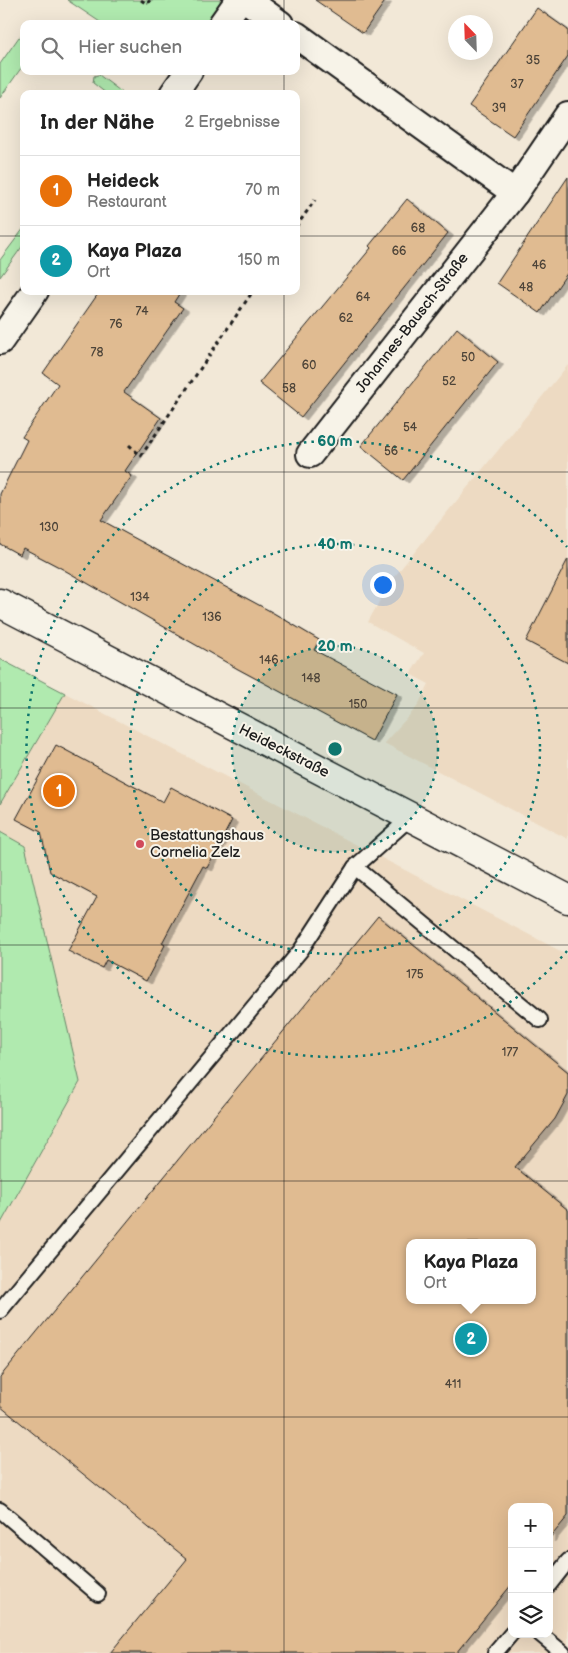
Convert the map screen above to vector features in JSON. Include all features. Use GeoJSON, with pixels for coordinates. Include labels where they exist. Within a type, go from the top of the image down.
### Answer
{"type":"FeatureCollection","features":[{"type":"Feature","properties":{"kind":"street"},"geometry":{"type":"LineString","coordinates":[[225,20],[239,0]]}},
{"type":"Feature","properties":{"kind":"street"},"geometry":{"type":"LineString","coordinates":[[247,0],[274,20]]}},
{"type":"Feature","properties":{"kind":"street"},"geometry":{"type":"LineString","coordinates":[[300,38],[515,193]]}},
{"type":"Feature","properties":{"kind":"street"},"geometry":{"type":"LineString","coordinates":[[176,90],[186,75]]}},
{"type":"Feature","properties":{"kind":"street","name":"Johannes-Bausch-Straße"},"geometry":{"type":"LineString","coordinates":[[310,454],[515,193],[568,115]]}},
{"type":"Feature","properties":{"kind":"street"},"geometry":{"type":"LineString","coordinates":[[0,341],[32,295]]}},
{"type":"Feature","properties":{"kind":"street","name":"Heideckstraße"},"geometry":{"type":"LineString","coordinates":[[0,603],[568,899]]}},
{"type":"Feature","properties":{"kind":"lane"},"geometry":{"type":"LineString","coordinates":[[0,1311],[302,950],[355,867],[411,817]]}},
{"type":"Feature","properties":{"kind":"lane"},"geometry":{"type":"LineString","coordinates":[[355,867],[540,1020]]}},
{"type":"Feature","properties":{"kind":"lane"},"geometry":{"type":"LineString","coordinates":[[0,1510],[98,1594]]}},
{"type":"Feature","properties":{"kind":"lane"},"geometry":{"type":"LineString","coordinates":[[553,1580],[568,1561]]}},
{"type":"Feature","properties":{"kind":"lane"},"geometry":{"type":"LineString","coordinates":[[495,1653],[508,1638]]}},
{"type":"Feature","properties":{"kind":"lane"},"geometry":{"type":"LineString","coordinates":[[545,1638],[563,1653]]}},
{"type":"Feature","properties":{"kind":"path"},"geometry":{"type":"LineString","coordinates":[[141,0],[147,4],[150,0]]}},
{"type":"Feature","properties":{"kind":"path"},"geometry":{"type":"LineString","coordinates":[[300,221],[315,200]]}},
{"type":"Feature","properties":{"kind":"path"},"geometry":{"type":"LineString","coordinates":[[128,445],[142,456],[250,295]]}},
{"type":"Feature","properties":{"kind":"shaded area"},"geometry":{"type":"Polygon","coordinates":[[[568,365],[568,839],[384,743],[417,707],[429,684],[410,674],[424,653],[368,622],[390,582],[568,365]]]}},
{"type":"Feature","properties":{"kind":"shaded area"},"geometry":{"type":"Polygon","coordinates":[[[65,693],[568,955],[568,1653],[0,1653],[0,1225],[80,1082],[25,846],[0,832],[0,804],[65,693]]]}},
{"type":"Feature","properties":{"kind":"green space"},"geometry":{"type":"Polygon","coordinates":[[[67,0],[239,0],[225,20],[97,20],[67,0]]]}},
{"type":"Feature","properties":{"kind":"green space"},"geometry":{"type":"Polygon","coordinates":[[[20,38],[20,70],[0,98],[0,64],[20,38]]]}},
{"type":"Feature","properties":{"kind":"green space"},"geometry":{"type":"Polygon","coordinates":[[[99,75],[119,90],[102,90],[93,83],[94,76],[99,75]]]}},
{"type":"Feature","properties":{"kind":"green space"},"geometry":{"type":"Polygon","coordinates":[[[20,233],[20,250],[0,277],[0,260],[20,233]]]}},
{"type":"Feature","properties":{"kind":"green space"},"geometry":{"type":"Polygon","coordinates":[[[0,659],[65,693],[0,804],[0,659]]]}},
{"type":"Feature","properties":{"kind":"green space"},"geometry":{"type":"Polygon","coordinates":[[[0,832],[25,846],[80,1082],[0,1225],[0,832]]]}},
{"type":"Feature","properties":{"kind":"building"},"geometry":{"type":"Polygon","coordinates":[[[315,0],[386,0],[363,33],[315,0]]]}},
{"type":"Feature","properties":{"kind":"building"},"geometry":{"type":"Polygon","coordinates":[[[537,8],[568,30],[568,56],[513,136],[469,106],[537,8]]]}},
{"type":"Feature","properties":{"kind":"building"},"geometry":{"type":"Polygon","coordinates":[[[568,177],[568,272],[540,313],[497,283],[568,177]]]}},
{"type":"Feature","properties":{"kind":"building"},"geometry":{"type":"Polygon","coordinates":[[[407,199],[448,233],[301,417],[259,383],[371,248],[369,246],[407,199]]]}},
{"type":"Feature","properties":{"kind":"building"},"geometry":{"type":"Polygon","coordinates":[[[97,295],[178,295],[174,302],[183,308],[124,392],[161,418],[125,471],[132,476],[101,520],[270,611],[319,640],[314,650],[397,694],[372,741],[238,669],[59,567],[23,548],[20,555],[0,544],[0,494],[27,440],[22,437],[58,384],[43,373],[97,295]]]}},
{"type":"Feature","properties":{"kind":"building"},"geometry":{"type":"Polygon","coordinates":[[[457,328],[498,362],[403,480],[361,446],[457,328]]]}},
{"type":"Feature","properties":{"kind":"building"},"geometry":{"type":"Polygon","coordinates":[[[568,559],[568,663],[526,641],[568,559]]]}},
{"type":"Feature","properties":{"kind":"building"},"geometry":{"type":"Polygon","coordinates":[[[56,745],[163,802],[171,787],[232,820],[207,868],[203,866],[162,943],[165,945],[146,981],[106,960],[102,968],[68,951],[97,897],[50,872],[41,832],[16,819],[56,745]]]}},
{"type":"Feature","properties":{"kind":"building"},"geometry":{"type":"Polygon","coordinates":[[[378,916],[568,1072],[568,1095],[555,1119],[515,1167],[568,1210],[568,1516],[553,1534],[553,1503],[508,1503],[508,1589],[456,1653],[110,1653],[187,1559],[0,1406],[0,1377],[378,916]]]}},
{"type":"Feature","properties":{"kind":"place","name":"Heideck"},"geometry":{"type":"Point","coordinates":[59,791]}},
{"type":"Feature","properties":{"kind":"place","name":"Bestattungshaus Cornelia Zelz"},"geometry":{"type":"Point","coordinates":[140,844]}},
{"type":"Feature","properties":{"kind":"place","name":"Kaya Plaza"},"geometry":{"type":"Point","coordinates":[471,1339]}}]}
